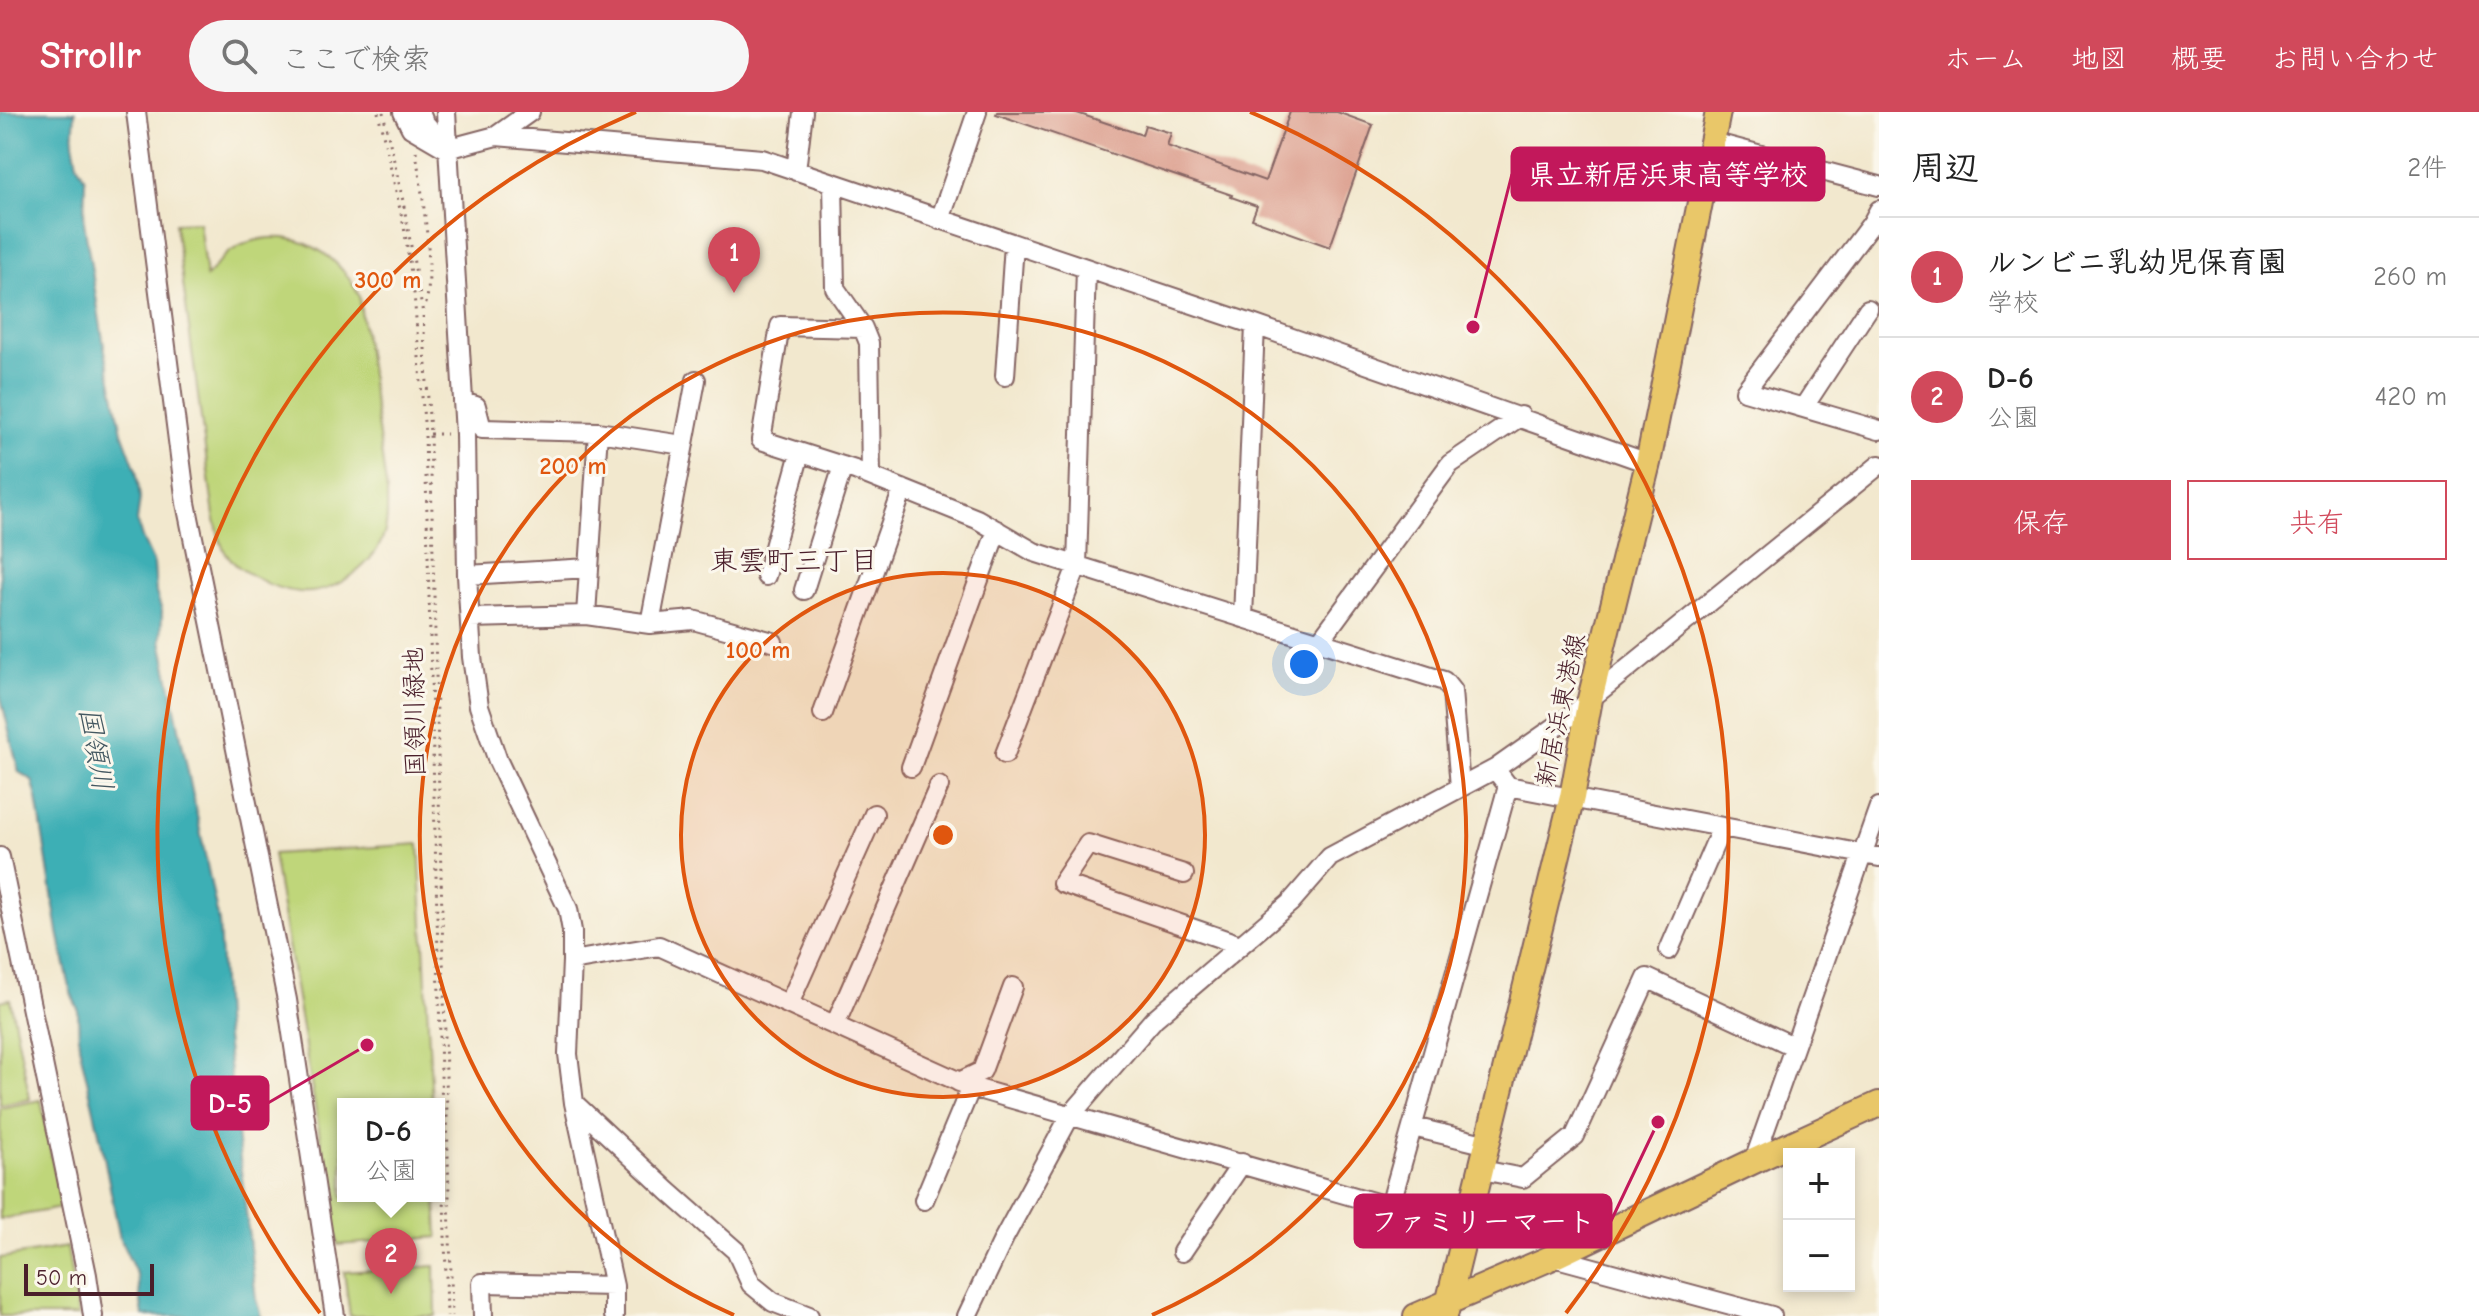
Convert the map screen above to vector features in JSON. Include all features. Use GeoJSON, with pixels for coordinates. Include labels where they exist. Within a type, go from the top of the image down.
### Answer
{"type":"FeatureCollection","features":[{"type":"Feature","properties":{"kind":"main road","name":"新居浜東港線"},"geometry":{"type":"LineString","coordinates":[[1447,1309],[1572,797],[1590,699],[1648,463],[1718,112]]}},
{"type":"Feature","properties":{"kind":"main road"},"geometry":{"type":"LineString","coordinates":[[1416,1316],[1447,1309],[1879,1104]]}},
{"type":"Feature","properties":{"kind":"street"},"geometry":{"type":"LineString","coordinates":[[136,112],[186,503],[287,1000],[335,1316]]}},
{"type":"Feature","properties":{"kind":"street"},"geometry":{"type":"LineString","coordinates":[[446,112],[463,402],[472,657],[479,706],[498,761],[568,909],[572,931],[568,1054],[574,1103],[614,1286],[614,1316]]}},
{"type":"Feature","properties":{"kind":"street"},"geometry":{"type":"LineString","coordinates":[[496,136],[530,112]]}},
{"type":"Feature","properties":{"kind":"street"},"geometry":{"type":"LineString","coordinates":[[796,171],[803,112]]}},
{"type":"Feature","properties":{"kind":"street"},"geometry":{"type":"LineString","coordinates":[[940,220],[977,112]]}},
{"type":"Feature","properties":{"kind":"street"},"geometry":{"type":"LineString","coordinates":[[412,117],[424,122],[447,149]]}},
{"type":"Feature","properties":{"kind":"street"},"geometry":{"type":"LineString","coordinates":[[447,149],[496,136],[762,159],[1521,416],[1648,463]]}},
{"type":"Feature","properties":{"kind":"street"},"geometry":{"type":"LineString","coordinates":[[1712,142],[1879,186]]}},
{"type":"Feature","properties":{"kind":"street"},"geometry":{"type":"LineString","coordinates":[[833,183],[835,288],[863,328],[869,343],[871,476]]}},
{"type":"Feature","properties":{"kind":"street"},"geometry":{"type":"LineString","coordinates":[[1879,210],[1810,308],[1745,391],[1879,430]]}},
{"type":"Feature","properties":{"kind":"street"},"geometry":{"type":"LineString","coordinates":[[1005,376],[1014,244]]}},
{"type":"Feature","properties":{"kind":"street"},"geometry":{"type":"LineString","coordinates":[[1005,754],[1077,566],[1086,268]]}},
{"type":"Feature","properties":{"kind":"street"},"geometry":{"type":"LineString","coordinates":[[1803,408],[1868,309]]}},
{"type":"Feature","properties":{"kind":"street"},"geometry":{"type":"LineString","coordinates":[[1243,618],[1255,325]]}},
{"type":"Feature","properties":{"kind":"street"},"geometry":{"type":"LineString","coordinates":[[863,328],[780,326],[761,440],[871,476],[977,519],[1034,552],[1444,681],[1452,691],[1460,787]]}},
{"type":"Feature","properties":{"kind":"street"},"geometry":{"type":"LineString","coordinates":[[650,624],[696,380]]}},
{"type":"Feature","properties":{"kind":"street"},"geometry":{"type":"LineString","coordinates":[[463,402],[476,406],[482,429],[598,432],[683,445]]}},
{"type":"Feature","properties":{"kind":"street"},"geometry":{"type":"LineString","coordinates":[[1319,642],[1450,464],[1521,416]]}},
{"type":"Feature","properties":{"kind":"street"},"geometry":{"type":"LineString","coordinates":[[586,615],[598,432]]}},
{"type":"Feature","properties":{"kind":"street"},"geometry":{"type":"LineString","coordinates":[[766,576],[800,453]]}},
{"type":"Feature","properties":{"kind":"street"},"geometry":{"type":"LineString","coordinates":[[967,1316],[1004,1238],[1070,1116],[1154,1019],[1290,903],[1330,857],[1495,769],[1575,713],[1879,465]]}},
{"type":"Feature","properties":{"kind":"street"},"geometry":{"type":"LineString","coordinates":[[804,590],[843,466]]}},
{"type":"Feature","properties":{"kind":"street"},"geometry":{"type":"LineString","coordinates":[[823,713],[903,489]]}},
{"type":"Feature","properties":{"kind":"street"},"geometry":{"type":"LineString","coordinates":[[911,767],[997,530]]}},
{"type":"Feature","properties":{"kind":"street"},"geometry":{"type":"LineString","coordinates":[[467,575],[589,568]]}},
{"type":"Feature","properties":{"kind":"street"},"geometry":{"type":"LineString","coordinates":[[470,618],[586,615],[650,624],[693,620],[773,642]]}},
{"type":"Feature","properties":{"kind":"street"},"geometry":{"type":"LineString","coordinates":[[1495,769],[1508,786],[1870,856]]}},
{"type":"Feature","properties":{"kind":"street"},"geometry":{"type":"LineString","coordinates":[[835,1025],[939,786]]}},
{"type":"Feature","properties":{"kind":"street"},"geometry":{"type":"LineString","coordinates":[[1390,1206],[1508,786]]}},
{"type":"Feature","properties":{"kind":"street"},"geometry":{"type":"LineString","coordinates":[[1754,1161],[1793,1046],[1870,856],[1879,807]]}},
{"type":"Feature","properties":{"kind":"street"},"geometry":{"type":"LineString","coordinates":[[789,1004],[874,814]]}},
{"type":"Feature","properties":{"kind":"street"},"geometry":{"type":"LineString","coordinates":[[1669,950],[1722,827]]}},
{"type":"Feature","properties":{"kind":"street"},"geometry":{"type":"LineString","coordinates":[[1184,874],[1088,844],[1062,883],[1240,945]]}},
{"type":"Feature","properties":{"kind":"street"},"geometry":{"type":"LineString","coordinates":[[0,857],[93,1316]]}},
{"type":"Feature","properties":{"kind":"street"},"geometry":{"type":"LineString","coordinates":[[572,961],[659,946],[965,1085],[1467,1229]]}},
{"type":"Feature","properties":{"kind":"street"},"geometry":{"type":"LineString","coordinates":[[1482,1170],[1523,1178],[1575,1136],[1647,978],[1793,1046]]}},
{"type":"Feature","properties":{"kind":"street"},"geometry":{"type":"LineString","coordinates":[[924,1200],[965,1085],[982,1071],[1013,987]]}},
{"type":"Feature","properties":{"kind":"street"},"geometry":{"type":"LineString","coordinates":[[574,1103],[736,1251],[751,1284],[773,1302],[809,1316]]}},
{"type":"Feature","properties":{"kind":"street"},"geometry":{"type":"LineString","coordinates":[[1413,1127],[1488,1145]]}},
{"type":"Feature","properties":{"kind":"street"},"geometry":{"type":"LineString","coordinates":[[1182,1252],[1242,1163]]}},
{"type":"Feature","properties":{"kind":"street"},"geometry":{"type":"LineString","coordinates":[[1553,1257],[1772,1316]]}},
{"type":"Feature","properties":{"kind":"street"},"geometry":{"type":"LineString","coordinates":[[483,1316],[482,1283],[614,1286]]}},
{"type":"Feature","properties":{"kind":"path"},"geometry":{"type":"LineString","coordinates":[[380,112],[403,201],[423,314],[430,434],[450,1316]]}},
{"type":"Feature","properties":{"kind":"path","name":"国領川緑地"},"geometry":{"type":"LineString","coordinates":[[380,112],[414,293],[425,435],[444,1098]]}},
{"type":"Feature","properties":{"kind":"path"},"geometry":{"type":"LineString","coordinates":[[412,117],[430,275],[429,298],[423,314]]}},
{"type":"Feature","properties":{"kind":"path","name":"国領川緑地"},"geometry":{"type":"LineString","coordinates":[[445,1140],[450,1316]]}},
{"type":"Feature","properties":{"kind":"green space"},"geometry":{"type":"Polygon","coordinates":[[[199,222],[206,277],[227,254],[250,242],[269,238],[288,239],[322,252],[337,264],[359,296],[387,493],[387,521],[373,555],[352,575],[327,588],[300,592],[268,584],[236,564],[221,543],[214,516],[175,223],[199,222]]]}},
{"type":"Feature","properties":{"kind":"green space"},"geometry":{"type":"Polygon","coordinates":[[[419,844],[432,1098],[337,1098],[337,1202],[436,1202],[438,1237],[338,1245],[273,854],[419,844]]]}},
{"type":"Feature","properties":{"kind":"green space"},"geometry":{"type":"Polygon","coordinates":[[[10,999],[30,1099],[0,1105],[0,1001],[10,999]]]}},
{"type":"Feature","properties":{"kind":"green space"},"geometry":{"type":"Polygon","coordinates":[[[41,1100],[61,1208],[0,1219],[0,1108],[41,1100]]]}},
{"type":"Feature","properties":{"kind":"green space"},"geometry":{"type":"Polygon","coordinates":[[[67,1247],[78,1316],[0,1316],[0,1258],[67,1247]]]}},
{"type":"Feature","properties":{"kind":"green space"},"geometry":{"type":"Polygon","coordinates":[[[435,1266],[436,1316],[350,1316],[344,1272],[435,1266]]]}},
{"type":"Feature","properties":{"kind":"water","name":"国領川"},"geometry":{"type":"Polygon","coordinates":[[[0,112],[75,112],[73,142],[77,164],[85,179],[84,222],[104,346],[122,432],[136,470],[140,498],[137,521],[154,564],[156,593],[162,611],[161,640],[219,923],[224,1020],[256,1299],[261,1316],[143,1316],[137,1275],[120,1239],[79,1045],[78,1009],[71,993],[58,932],[37,798],[32,780],[19,772],[0,694],[0,112]]]}},
{"type":"Feature","properties":{"kind":"building"},"geometry":{"type":"Polygon","coordinates":[[[997,112],[1074,112],[1142,135],[1145,125],[1171,133],[1167,146],[1265,181],[1290,112],[1337,112],[1373,125],[1330,247],[1252,219],[1257,206],[1232,195],[997,112]]]}},
{"type":"Feature","properties":{"kind":"place","name":"ルンビニ乳幼児保育園"},"geometry":{"type":"Point","coordinates":[734,293]}},
{"type":"Feature","properties":{"kind":"place","name":"県立新居浜東高等学校"},"geometry":{"type":"Point","coordinates":[1473,327]}},
{"type":"Feature","properties":{"kind":"place","name":"D-5"},"geometry":{"type":"Point","coordinates":[367,1045]}},
{"type":"Feature","properties":{"kind":"place","name":"ファミリーマート"},"geometry":{"type":"Point","coordinates":[1658,1122]}},
{"type":"Feature","properties":{"kind":"place","name":"D-6"},"geometry":{"type":"Point","coordinates":[391,1294]}},
{"type":"Feature","properties":{"kind":"district","name":"東雲町三丁目"},"geometry":{"type":"Point","coordinates":[794,561]}}]}
